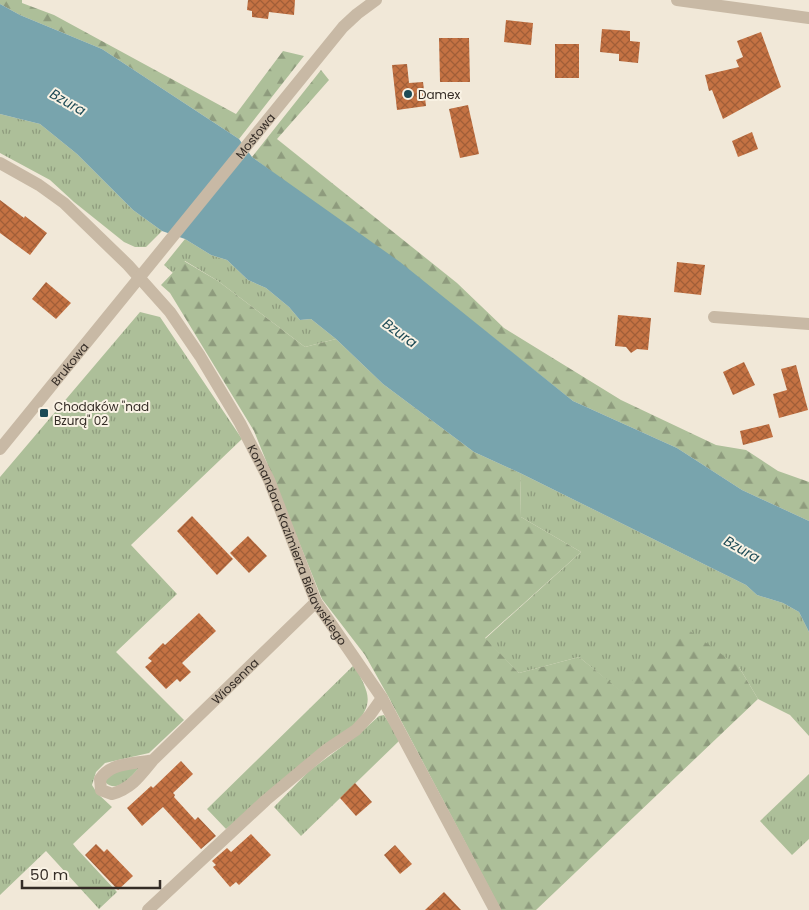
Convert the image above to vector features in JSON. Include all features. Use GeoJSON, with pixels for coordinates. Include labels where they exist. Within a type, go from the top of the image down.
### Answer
{"type":"FeatureCollection","features":[{"type":"Feature","properties":{"kind":"street","name":"Mostowa"},"geometry":{"type":"LineString","coordinates":[[140,278],[343,27],[376,0]]}},
{"type":"Feature","properties":{"kind":"street"},"geometry":{"type":"LineString","coordinates":[[676,0],[809,18]]}},
{"type":"Feature","properties":{"kind":"street","name":"Komandora Kazimierza Bielawskiego"},"geometry":{"type":"LineString","coordinates":[[0,163],[39,185],[64,203],[140,278],[170,312],[200,356],[240,423],[269,480],[316,602],[382,698],[495,910]]}},
{"type":"Feature","properties":{"kind":"street","name":"Brukowa"},"geometry":{"type":"LineString","coordinates":[[0,449],[140,278]]}},
{"type":"Feature","properties":{"kind":"street"},"geometry":{"type":"LineString","coordinates":[[714,317],[809,324]]}},
{"type":"Feature","properties":{"kind":"street","name":"Wiosenna"},"geometry":{"type":"LineString","coordinates":[[153,760],[316,602]]}},
{"type":"Feature","properties":{"kind":"street"},"geometry":{"type":"LineString","coordinates":[[148,910],[266,800],[326,750],[356,730],[382,698]]}},
{"type":"Feature","properties":{"kind":"green space"},"geometry":{"type":"Polygon","coordinates":[[[0,0],[22,0],[22,3],[54,15],[236,114],[283,51],[304,56],[239,139],[102,49],[20,15],[0,4],[0,0]]]}},
{"type":"Feature","properties":{"kind":"green space"},"geometry":{"type":"Polygon","coordinates":[[[321,70],[329,80],[277,139],[457,283],[504,328],[621,400],[716,445],[746,450],[778,471],[809,482],[809,521],[742,490],[677,448],[573,401],[452,305],[252,157],[321,70]]]}},
{"type":"Feature","properties":{"kind":"green space"},"geometry":{"type":"Polygon","coordinates":[[[0,114],[40,124],[77,154],[133,210],[162,231],[146,247],[135,247],[124,242],[50,180],[0,153],[0,114]]]}},
{"type":"Feature","properties":{"kind":"green space"},"geometry":{"type":"Polygon","coordinates":[[[185,239],[211,255],[227,260],[248,280],[266,288],[289,307],[300,320],[311,319],[336,339],[305,347],[218,281],[185,261],[173,273],[164,265],[185,239]]]}},
{"type":"Feature","properties":{"kind":"green space"},"geometry":{"type":"Polygon","coordinates":[[[184,261],[218,281],[305,347],[336,339],[383,384],[474,452],[520,473],[521,517],[581,552],[485,638],[519,673],[579,657],[621,691],[687,629],[739,667],[758,699],[536,910],[501,910],[365,655],[322,599],[254,431],[170,293],[161,285],[184,261]]]}},
{"type":"Feature","properties":{"kind":"green space"},"geometry":{"type":"Polygon","coordinates":[[[140,312],[160,317],[242,439],[131,545],[177,594],[116,652],[184,720],[149,753],[105,763],[96,772],[92,785],[97,793],[112,807],[73,844],[117,892],[99,909],[46,851],[0,895],[0,477],[140,312]]]}},
{"type":"Feature","properties":{"kind":"green space"},"geometry":{"type":"Polygon","coordinates":[[[520,473],[746,585],[757,595],[783,603],[799,612],[809,632],[809,736],[790,715],[758,699],[739,667],[620,691],[579,657],[519,673],[485,639],[581,552],[521,517],[520,473]]]}},
{"type":"Feature","properties":{"kind":"green space"},"geometry":{"type":"Polygon","coordinates":[[[355,664],[366,689],[368,702],[362,716],[355,725],[226,829],[207,809],[355,664]]]}},
{"type":"Feature","properties":{"kind":"green space"},"geometry":{"type":"Polygon","coordinates":[[[384,715],[400,740],[301,836],[274,807],[309,771],[359,734],[379,716],[384,715]]]}},
{"type":"Feature","properties":{"kind":"green space"},"geometry":{"type":"Polygon","coordinates":[[[141,766],[120,785],[110,785],[105,782],[116,772],[141,766]]]}},
{"type":"Feature","properties":{"kind":"green space"},"geometry":{"type":"Polygon","coordinates":[[[809,774],[809,839],[792,855],[760,821],[809,774]]]}},
{"type":"Feature","properties":{"kind":"water","name":"Bzura"},"geometry":{"type":"Polygon","coordinates":[[[0,4],[20,15],[102,49],[239,139],[252,157],[400,262],[573,401],[677,448],[742,490],[809,521],[809,632],[799,612],[783,603],[757,595],[746,585],[474,452],[383,384],[336,339],[311,319],[300,320],[289,307],[266,288],[248,280],[227,260],[211,255],[185,239],[162,231],[133,210],[77,154],[40,124],[0,114],[0,4]]]}},
{"type":"Feature","properties":{"kind":"building"},"geometry":{"type":"Polygon","coordinates":[[[248,0],[295,0],[294,15],[269,12],[268,19],[252,17],[252,11],[247,10],[248,0]]]}},
{"type":"Feature","properties":{"kind":"building"},"geometry":{"type":"Polygon","coordinates":[[[506,20],[533,23],[531,45],[504,42],[506,20]]]}},
{"type":"Feature","properties":{"kind":"building"},"geometry":{"type":"Polygon","coordinates":[[[602,29],[630,31],[630,41],[640,42],[638,63],[619,61],[619,54],[600,52],[602,29]]]}},
{"type":"Feature","properties":{"kind":"building"},"geometry":{"type":"Polygon","coordinates":[[[761,32],[781,87],[723,119],[712,90],[709,91],[705,75],[739,67],[736,60],[743,57],[737,41],[761,32]]]}},
{"type":"Feature","properties":{"kind":"building"},"geometry":{"type":"Polygon","coordinates":[[[439,38],[469,38],[470,82],[440,82],[439,38]]]}},
{"type":"Feature","properties":{"kind":"building"},"geometry":{"type":"Polygon","coordinates":[[[555,44],[579,44],[579,78],[555,78],[555,44]]]}},
{"type":"Feature","properties":{"kind":"building"},"geometry":{"type":"Polygon","coordinates":[[[407,64],[409,83],[423,82],[426,106],[397,110],[392,65],[407,64]]]}},
{"type":"Feature","properties":{"kind":"building"},"geometry":{"type":"Polygon","coordinates":[[[468,105],[479,154],[460,158],[449,109],[468,105]]]}},
{"type":"Feature","properties":{"kind":"building"},"geometry":{"type":"Polygon","coordinates":[[[752,132],[758,149],[738,157],[732,141],[752,132]]]}},
{"type":"Feature","properties":{"kind":"building"},"geometry":{"type":"Polygon","coordinates":[[[0,200],[47,233],[30,255],[0,233],[0,200]]]}},
{"type":"Feature","properties":{"kind":"building"},"geometry":{"type":"Polygon","coordinates":[[[677,262],[705,265],[701,295],[674,292],[677,262]]]}},
{"type":"Feature","properties":{"kind":"building"},"geometry":{"type":"Polygon","coordinates":[[[46,282],[71,303],[56,319],[32,299],[46,282]]]}},
{"type":"Feature","properties":{"kind":"building"},"geometry":{"type":"Polygon","coordinates":[[[618,315],[651,318],[648,350],[637,349],[631,353],[626,347],[615,346],[618,315]]]}},
{"type":"Feature","properties":{"kind":"building"},"geometry":{"type":"Polygon","coordinates":[[[744,362],[755,385],[733,395],[723,372],[744,362]]]}},
{"type":"Feature","properties":{"kind":"building"},"geometry":{"type":"Polygon","coordinates":[[[796,365],[808,410],[779,418],[773,394],[787,390],[781,369],[796,365]]]}},
{"type":"Feature","properties":{"kind":"building"},"geometry":{"type":"Polygon","coordinates":[[[769,424],[773,437],[743,445],[740,431],[769,424]]]}},
{"type":"Feature","properties":{"kind":"building"},"geometry":{"type":"Polygon","coordinates":[[[192,516],[233,559],[217,575],[177,531],[192,516]]]}},
{"type":"Feature","properties":{"kind":"building"},"geometry":{"type":"Polygon","coordinates":[[[248,536],[267,556],[249,573],[230,553],[248,536]]]}},
{"type":"Feature","properties":{"kind":"building"},"geometry":{"type":"Polygon","coordinates":[[[199,613],[216,631],[182,663],[191,672],[180,682],[177,679],[166,689],[145,667],[152,661],[148,658],[199,613]]]}},
{"type":"Feature","properties":{"kind":"building"},"geometry":{"type":"Polygon","coordinates":[[[181,761],[193,774],[173,793],[174,797],[195,820],[198,817],[216,836],[201,849],[163,807],[142,826],[127,808],[151,786],[153,788],[181,761]]]}},
{"type":"Feature","properties":{"kind":"building"},"geometry":{"type":"Polygon","coordinates":[[[355,783],[372,802],[356,816],[340,798],[355,783]]]}},
{"type":"Feature","properties":{"kind":"building"},"geometry":{"type":"Polygon","coordinates":[[[251,834],[271,855],[239,885],[236,882],[230,887],[213,867],[216,865],[212,861],[227,848],[231,852],[251,834]]]}},
{"type":"Feature","properties":{"kind":"building"},"geometry":{"type":"Polygon","coordinates":[[[96,844],[104,852],[107,849],[133,876],[118,890],[85,855],[96,844]]]}},
{"type":"Feature","properties":{"kind":"building"},"geometry":{"type":"Polygon","coordinates":[[[395,845],[412,864],[400,874],[384,855],[395,845]]]}},
{"type":"Feature","properties":{"kind":"building"},"geometry":{"type":"Polygon","coordinates":[[[444,892],[461,910],[425,910],[444,892]]]}},
{"type":"Feature","properties":{"kind":"place","name":"Damex"},"geometry":{"type":"Point","coordinates":[408,94]}},
{"type":"Feature","properties":{"kind":"place","name":"Chodaków \"nad Bzurą\" 02"},"geometry":{"type":"Point","coordinates":[44,413]}}]}
